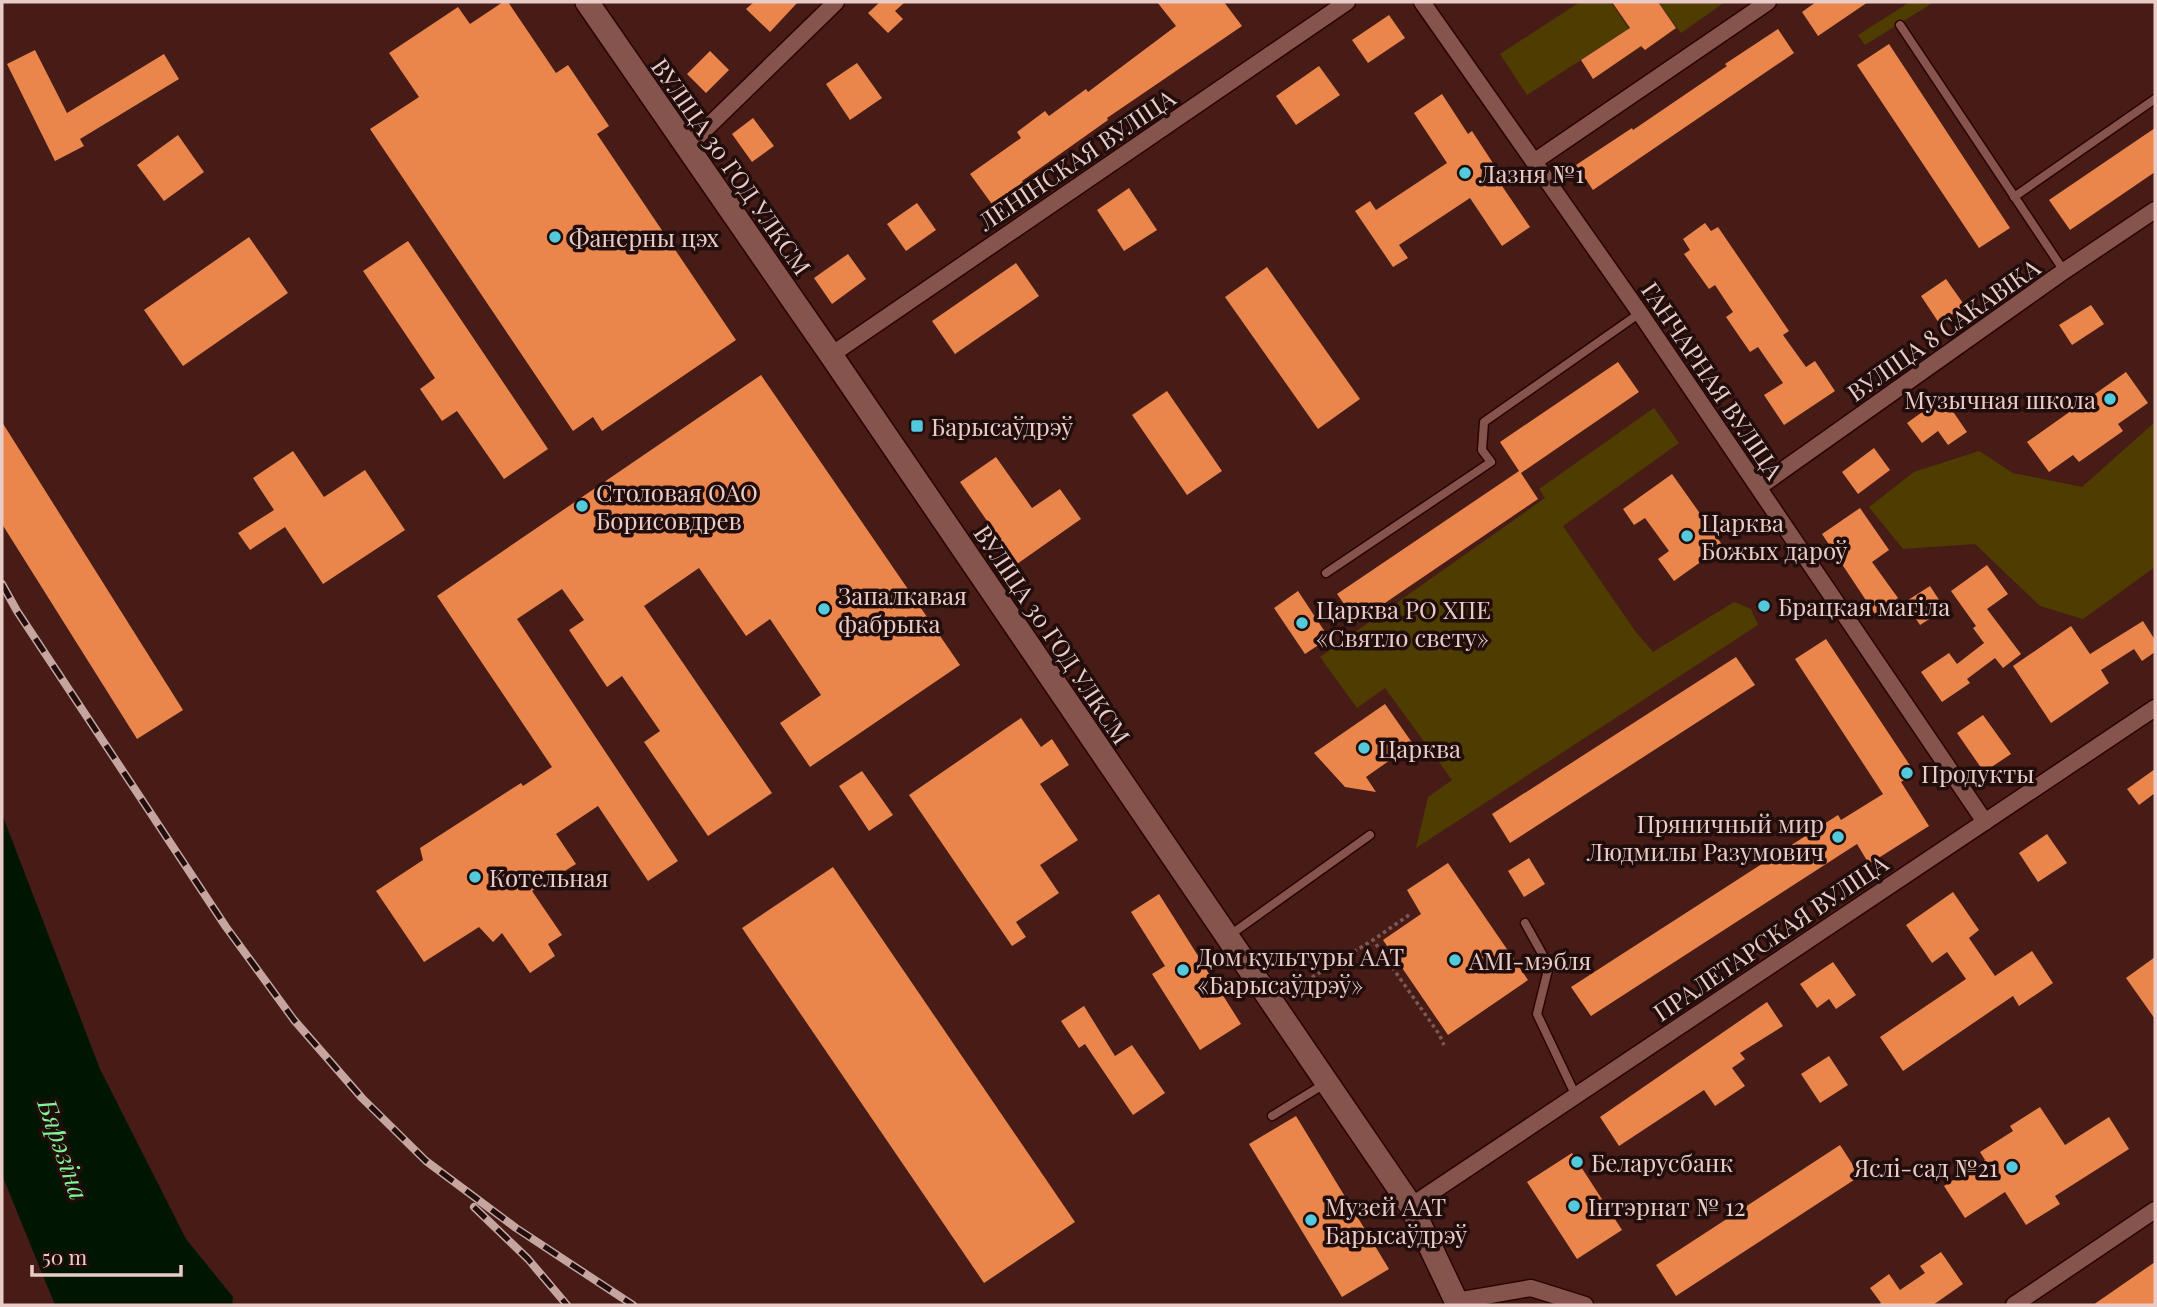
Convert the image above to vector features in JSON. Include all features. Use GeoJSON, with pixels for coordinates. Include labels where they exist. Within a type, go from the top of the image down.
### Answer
{"type":"FeatureCollection","features":[{"type":"Feature","properties":{"kind":"main road","name":"ВУЛІЦА 30 ГОД УЛКСМ"},"geometry":{"type":"LineString","coordinates":[[587,2],[831,355],[1410,1206],[1457,1303]]}},
{"type":"Feature","properties":{"kind":"street"},"geometry":{"type":"LineString","coordinates":[[687,147],[836,2]]}},
{"type":"Feature","properties":{"kind":"street","name":"ЛЕНІНСКАЯ ВУЛІЦА"},"geometry":{"type":"LineString","coordinates":[[831,355],[1347,2]]}},
{"type":"Feature","properties":{"kind":"street","name":"ГАНЧАРНАЯ ВУЛІЦА"},"geometry":{"type":"LineString","coordinates":[[1422,2],[1640,313],[1985,822]]}},
{"type":"Feature","properties":{"kind":"street"},"geometry":{"type":"LineString","coordinates":[[1535,161],[1768,2]]}},
{"type":"Feature","properties":{"kind":"street","name":"ВУЛІЦА 8 САКАВІКА"},"geometry":{"type":"LineString","coordinates":[[1759,487],[2064,271],[2155,210]]}},
{"type":"Feature","properties":{"kind":"street","name":"ПРАЛЕТАРСКАЯ ВУЛІЦА"},"geometry":{"type":"LineString","coordinates":[[1410,1206],[2155,708]]}},
{"type":"Feature","properties":{"kind":"street"},"geometry":{"type":"LineString","coordinates":[[2014,1305],[2155,1210]]}},
{"type":"Feature","properties":{"kind":"street"},"geometry":{"type":"LineString","coordinates":[[1457,1303],[1531,1288],[1586,1305]]}},
{"type":"Feature","properties":{"kind":"lane"},"geometry":{"type":"LineString","coordinates":[[1900,25],[2064,271]]}},
{"type":"Feature","properties":{"kind":"lane"},"geometry":{"type":"LineString","coordinates":[[2014,197],[2155,99]]}},
{"type":"Feature","properties":{"kind":"lane"},"geometry":{"type":"LineString","coordinates":[[1326,573],[1491,462],[1482,450],[1484,422],[1640,313]]}},
{"type":"Feature","properties":{"kind":"lane"},"geometry":{"type":"LineString","coordinates":[[1228,937],[1370,835]]}},
{"type":"Feature","properties":{"kind":"lane"},"geometry":{"type":"LineString","coordinates":[[1525,923],[1549,965],[1538,1014],[1575,1094]]}},
{"type":"Feature","properties":{"kind":"lane"},"geometry":{"type":"LineString","coordinates":[[1272,1116],[1326,1082]]}},
{"type":"Feature","properties":{"kind":"path"},"geometry":{"type":"LineString","coordinates":[[1287,992],[1409,915]]}},
{"type":"Feature","properties":{"kind":"path"},"geometry":{"type":"LineString","coordinates":[[1373,940],[1444,1045]]}},
{"type":"Feature","properties":{"kind":"shaded area"},"geometry":{"type":"Polygon","coordinates":[[[1580,2],[1611,2],[1641,47],[1619,61],[1607,43],[1527,95],[1500,54],[1580,2]]]}},
{"type":"Feature","properties":{"kind":"shaded area"},"geometry":{"type":"Polygon","coordinates":[[[1658,2],[1725,2],[1681,33],[1658,2]]]}},
{"type":"Feature","properties":{"kind":"shaded area"},"geometry":{"type":"Polygon","coordinates":[[[1910,2],[1934,2],[1865,45],[1858,35],[1910,2]]]}},
{"type":"Feature","properties":{"kind":"shaded area"},"geometry":{"type":"Polygon","coordinates":[[[1654,408],[1679,443],[1563,526],[1635,631],[1653,652],[1734,602],[1751,609],[1758,625],[1416,848],[1428,797],[1452,780],[1385,688],[1357,708],[1320,657],[1545,498],[1539,489],[1654,408]]]}},
{"type":"Feature","properties":{"kind":"shaded area"},"geometry":{"type":"Polygon","coordinates":[[[2155,422],[2155,567],[2083,619],[2040,606],[1975,544],[1903,549],[1869,507],[1914,472],[1979,451],[2013,473],[2082,487],[2155,422]]]}},
{"type":"Feature","properties":{"kind":"water","name":"Бярэзіна"},"geometry":{"type":"Polygon","coordinates":[[[2,814],[100,1069],[186,1239],[233,1297],[232,1305],[55,1305],[2,1175],[2,814]]]}},
{"type":"Feature","properties":{"kind":"building","name":"Фанерны цэх"},"geometry":{"type":"Polygon","coordinates":[[[503,2],[508,2],[556,73],[568,65],[609,126],[597,134],[736,340],[602,431],[593,417],[573,431],[370,129],[419,97],[389,53],[458,7],[470,24],[503,2]]]}},
{"type":"Feature","properties":{"kind":"building"},"geometry":{"type":"Polygon","coordinates":[[[754,2],[798,2],[770,32],[746,9],[754,2]]]}},
{"type":"Feature","properties":{"kind":"building"},"geometry":{"type":"Polygon","coordinates":[[[880,2],[905,2],[895,11],[903,19],[888,33],[868,13],[880,2]]]}},
{"type":"Feature","properties":{"kind":"building"},"geometry":{"type":"Polygon","coordinates":[[[1157,2],[1224,2],[1242,26],[1107,118],[1108,120],[1022,181],[1025,185],[994,207],[970,174],[1021,138],[1017,132],[1045,111],[1049,116],[1086,89],[1088,92],[1176,26],[1157,2]]]}},
{"type":"Feature","properties":{"kind":"building"},"geometry":{"type":"Polygon","coordinates":[[[1612,2],[1658,2],[1676,28],[1645,50],[1641,46],[1593,79],[1581,60],[1630,28],[1612,2]]]}},
{"type":"Feature","properties":{"kind":"building"},"geometry":{"type":"Polygon","coordinates":[[[1816,2],[1868,2],[1818,36],[1802,12],[1816,2]]]}},
{"type":"Feature","properties":{"kind":"building"},"geometry":{"type":"Polygon","coordinates":[[[1389,15],[1405,38],[1368,63],[1352,40],[1389,15]]]}},
{"type":"Feature","properties":{"kind":"building"},"geometry":{"type":"Polygon","coordinates":[[[1778,29],[1794,53],[1593,190],[1576,165],[1632,128],[1633,130],[1778,29]]]}},
{"type":"Feature","properties":{"kind":"building"},"geometry":{"type":"Polygon","coordinates":[[[1889,44],[2010,228],[1979,248],[1857,65],[1889,44]]]}},
{"type":"Feature","properties":{"kind":"building"},"geometry":{"type":"Polygon","coordinates":[[[35,50],[67,113],[164,54],[179,79],[80,139],[84,146],[55,161],[7,64],[35,50]]]}},
{"type":"Feature","properties":{"kind":"building"},"geometry":{"type":"Polygon","coordinates":[[[710,51],[729,70],[706,93],[687,74],[710,51]]]}},
{"type":"Feature","properties":{"kind":"building"},"geometry":{"type":"Polygon","coordinates":[[[857,63],[882,98],[850,120],[826,84],[857,63]]]}},
{"type":"Feature","properties":{"kind":"building"},"geometry":{"type":"Polygon","coordinates":[[[1319,66],[1340,95],[1296,125],[1276,96],[1319,66]]]}},
{"type":"Feature","properties":{"kind":"building","name":"Лазня №1"},"geometry":{"type":"Polygon","coordinates":[[[1442,94],[1468,134],[1472,131],[1506,183],[1502,186],[1530,227],[1502,246],[1470,198],[1399,245],[1408,258],[1393,267],[1355,211],[1370,201],[1376,210],[1447,163],[1414,113],[1442,94]]]}},
{"type":"Feature","properties":{"kind":"building"},"geometry":{"type":"Polygon","coordinates":[[[753,118],[774,146],[752,162],[732,134],[753,118]]]}},
{"type":"Feature","properties":{"kind":"building"},"geometry":{"type":"Polygon","coordinates":[[[2155,128],[2155,172],[2070,230],[2049,200],[2155,128]]]}},
{"type":"Feature","properties":{"kind":"building"},"geometry":{"type":"Polygon","coordinates":[[[178,135],[204,172],[164,201],[137,165],[178,135]]]}},
{"type":"Feature","properties":{"kind":"building"},"geometry":{"type":"Polygon","coordinates":[[[1129,188],[1157,230],[1124,251],[1097,210],[1129,188]]]}},
{"type":"Feature","properties":{"kind":"building"},"geometry":{"type":"Polygon","coordinates":[[[917,203],[936,230],[906,251],[887,224],[917,203]]]}},
{"type":"Feature","properties":{"kind":"building"},"geometry":{"type":"Polygon","coordinates":[[[1705,223],[1711,231],[1718,227],[1789,331],[1783,335],[1806,367],[1815,361],[1835,391],[1784,425],[1764,395],[1783,383],[1758,347],[1750,352],[1726,317],[1733,312],[1715,285],[1709,289],[1684,254],[1690,250],[1683,239],[1705,223]]]}},
{"type":"Feature","properties":{"kind":"building"},"geometry":{"type":"Polygon","coordinates":[[[249,237],[288,293],[183,366],[144,310],[249,237]]]}},
{"type":"Feature","properties":{"kind":"building"},"geometry":{"type":"Polygon","coordinates":[[[408,241],[548,449],[504,479],[457,411],[442,421],[420,389],[435,378],[363,271],[408,241]]]}},
{"type":"Feature","properties":{"kind":"building"},"geometry":{"type":"Polygon","coordinates":[[[848,254],[866,279],[832,304],[814,278],[848,254]]]}},
{"type":"Feature","properties":{"kind":"building"},"geometry":{"type":"Polygon","coordinates":[[[1016,263],[1039,296],[955,354],[932,321],[1016,263]]]}},
{"type":"Feature","properties":{"kind":"building"},"geometry":{"type":"Polygon","coordinates":[[[1267,267],[1360,399],[1318,429],[1225,297],[1267,267]]]}},
{"type":"Feature","properties":{"kind":"building"},"geometry":{"type":"Polygon","coordinates":[[[1946,279],[1965,306],[1939,323],[1921,296],[1946,279]]]}},
{"type":"Feature","properties":{"kind":"building"},"geometry":{"type":"Polygon","coordinates":[[[2091,305],[2104,324],[2072,345],[2059,325],[2091,305]]]}},
{"type":"Feature","properties":{"kind":"building"},"geometry":{"type":"Polygon","coordinates":[[[1618,362],[1639,392],[1521,473],[1538,499],[1357,622],[1337,594],[1519,471],[1500,442],[1618,362]]]}},
{"type":"Feature","properties":{"kind":"building"},"geometry":{"type":"Polygon","coordinates":[[[2126,372],[2148,403],[2118,424],[2123,431],[2079,462],[2073,455],[2049,472],[2027,442],[2126,372]]]}},
{"type":"Feature","properties":{"kind":"building","name":"Запалкавая фабрыка"},"geometry":{"type":"Polygon","coordinates":[[[761,375],[960,665],[810,767],[780,723],[821,695],[770,619],[746,636],[699,568],[644,606],[772,793],[708,836],[644,742],[660,731],[622,676],[607,687],[569,630],[584,620],[562,589],[517,619],[678,861],[648,881],[598,806],[556,834],[576,864],[532,891],[562,935],[548,944],[555,956],[530,973],[502,933],[493,942],[479,927],[424,962],[376,891],[423,860],[420,848],[521,783],[523,786],[552,767],[437,596],[761,375]]]}},
{"type":"Feature","properties":{"kind":"building"},"geometry":{"type":"Polygon","coordinates":[[[1167,391],[1222,471],[1187,495],[1132,415],[1167,391]]]}},
{"type":"Feature","properties":{"kind":"building"},"geometry":{"type":"Polygon","coordinates":[[[1943,397],[1967,432],[1948,445],[1938,431],[1922,443],[1907,423],[1943,397]]]}},
{"type":"Feature","properties":{"kind":"building"},"geometry":{"type":"Polygon","coordinates":[[[2,422],[183,710],[137,739],[2,524],[2,422]]]}},
{"type":"Feature","properties":{"kind":"building"},"geometry":{"type":"Polygon","coordinates":[[[1874,448],[1890,470],[1858,494],[1842,472],[1874,448]]]}},
{"type":"Feature","properties":{"kind":"building"},"geometry":{"type":"Polygon","coordinates":[[[293,451],[324,497],[365,470],[405,530],[323,584],[285,527],[250,550],[238,533],[274,510],[253,478],[293,451]]]}},
{"type":"Feature","properties":{"kind":"building"},"geometry":{"type":"Polygon","coordinates":[[[996,457],[1032,508],[1060,489],[1081,519],[1017,564],[960,482],[996,457]]]}},
{"type":"Feature","properties":{"kind":"building","name":"Царква Божых дароў"},"geometry":{"type":"Polygon","coordinates":[[[1672,474],[1723,546],[1674,581],[1658,559],[1669,551],[1645,518],[1634,525],[1623,509],[1672,474]]]}},
{"type":"Feature","properties":{"kind":"building"},"geometry":{"type":"Polygon","coordinates":[[[1860,508],[1889,550],[1872,562],[1898,598],[1875,614],[1822,534],[1860,508]]]}},
{"type":"Feature","properties":{"kind":"building"},"geometry":{"type":"Polygon","coordinates":[[[1987,565],[2008,594],[1987,609],[2021,654],[2003,668],[1995,658],[1967,679],[1970,683],[1942,702],[1921,672],[1949,653],[1957,664],[1984,643],[1973,628],[1976,626],[1951,591],[1987,565]]]}},
{"type":"Feature","properties":{"kind":"building"},"geometry":{"type":"Polygon","coordinates":[[[1930,586],[1945,609],[1920,625],[1905,602],[1930,586]]]}},
{"type":"Feature","properties":{"kind":"building","name":"Царква РО ХПЕ «Святло свету»"},"geometry":{"type":"Polygon","coordinates":[[[1298,591],[1329,638],[1305,654],[1274,608],[1298,591]]]}},
{"type":"Feature","properties":{"kind":"building"},"geometry":{"type":"Polygon","coordinates":[[[2143,621],[2155,640],[2155,652],[2142,661],[2134,649],[2101,670],[2109,683],[2051,723],[2013,666],[2071,626],[2090,654],[2143,621]]]}},
{"type":"Feature","properties":{"kind":"building"},"geometry":{"type":"Polygon","coordinates":[[[1826,639],[1915,773],[1901,782],[1929,826],[1869,864],[1857,844],[1591,1016],[1571,987],[1838,815],[1841,820],[1883,794],[1795,659],[1826,639]]]}},
{"type":"Feature","properties":{"kind":"building"},"geometry":{"type":"Polygon","coordinates":[[[1736,657],[1755,685],[1510,843],[1492,814],[1736,657]]]}},
{"type":"Feature","properties":{"kind":"building","name":"Царква"},"geometry":{"type":"Polygon","coordinates":[[[1385,704],[1413,744],[1366,777],[1376,792],[1345,787],[1314,753],[1385,704]]]}},
{"type":"Feature","properties":{"kind":"building"},"geometry":{"type":"Polygon","coordinates":[[[1983,715],[2011,754],[1984,772],[1957,733],[1983,715]]]}},
{"type":"Feature","properties":{"kind":"building"},"geometry":{"type":"Polygon","coordinates":[[[1021,718],[1041,747],[1052,739],[1069,765],[1040,784],[1078,840],[1040,865],[1059,893],[1016,922],[1026,937],[1012,946],[909,795],[1021,718]]]}},
{"type":"Feature","properties":{"kind":"building"},"geometry":{"type":"Polygon","coordinates":[[[2155,769],[2155,793],[2139,805],[2127,789],[2155,769]]]}},
{"type":"Feature","properties":{"kind":"building"},"geometry":{"type":"Polygon","coordinates":[[[862,771],[893,815],[869,831],[839,786],[862,771]]]}},
{"type":"Feature","properties":{"kind":"building"},"geometry":{"type":"Polygon","coordinates":[[[2047,834],[2067,863],[2038,882],[2019,853],[2047,834]]]}},
{"type":"Feature","properties":{"kind":"building"},"geometry":{"type":"Polygon","coordinates":[[[1529,858],[1545,884],[1524,897],[1508,871],[1529,858]]]}},
{"type":"Feature","properties":{"kind":"building","name":"AMI-мэбля"},"geometry":{"type":"Polygon","coordinates":[[[1448,863],[1528,980],[1448,1035],[1383,940],[1421,914],[1407,890],[1448,863]]]}},
{"type":"Feature","properties":{"kind":"building"},"geometry":{"type":"Polygon","coordinates":[[[833,867],[1075,1222],[984,1283],[742,928],[833,867]]]}},
{"type":"Feature","properties":{"kind":"building"},"geometry":{"type":"Polygon","coordinates":[[[1953,892],[1979,930],[1969,938],[1995,976],[2032,951],[2053,983],[2019,1006],[2013,996],[1903,1071],[1880,1037],[1966,979],[1947,952],[1932,963],[1906,925],[1953,892]]]}},
{"type":"Feature","properties":{"kind":"building","name":"Дом культуры ААТ «Барысаўдрэў»"},"geometry":{"type":"Polygon","coordinates":[[[1159,894],[1241,1024],[1200,1050],[1152,974],[1165,966],[1131,912],[1159,894]]]}},
{"type":"Feature","properties":{"kind":"building"},"geometry":{"type":"Polygon","coordinates":[[[2155,957],[2155,1019],[2126,978],[2155,957]]]}},
{"type":"Feature","properties":{"kind":"building"},"geometry":{"type":"Polygon","coordinates":[[[1833,962],[1856,995],[1836,1009],[1829,999],[1817,1008],[1800,984],[1833,962]]]}},
{"type":"Feature","properties":{"kind":"building"},"geometry":{"type":"Polygon","coordinates":[[[1767,1002],[1783,1026],[1740,1053],[1745,1059],[1732,1068],[1745,1086],[1715,1106],[1704,1090],[1619,1146],[1600,1117],[1767,1002]]]}},
{"type":"Feature","properties":{"kind":"building"},"geometry":{"type":"Polygon","coordinates":[[[1084,1006],[1115,1056],[1132,1045],[1165,1093],[1133,1115],[1085,1044],[1079,1048],[1061,1021],[1084,1006]]]}},
{"type":"Feature","properties":{"kind":"building"},"geometry":{"type":"Polygon","coordinates":[[[1829,1056],[1848,1085],[1820,1103],[1801,1074],[1829,1056]]]}},
{"type":"Feature","properties":{"kind":"building","name":"Яслі-сад №21"},"geometry":{"type":"Polygon","coordinates":[[[2040,1107],[2065,1145],[2109,1117],[2129,1149],[2055,1196],[2060,1204],[2026,1225],[2005,1192],[1965,1218],[1944,1186],[1985,1160],[1980,1152],[2013,1131],[2010,1126],[2040,1107]]]}},
{"type":"Feature","properties":{"kind":"building"},"geometry":{"type":"Polygon","coordinates":[[[1296,1116],[1389,1269],[1342,1297],[1249,1144],[1296,1116]]]}},
{"type":"Feature","properties":{"kind":"building"},"geometry":{"type":"Polygon","coordinates":[[[1840,1145],[1860,1176],[1676,1296],[1656,1265],[1840,1145]]]}},
{"type":"Feature","properties":{"kind":"building"},"geometry":{"type":"Polygon","coordinates":[[[1572,1153],[1622,1230],[1577,1259],[1527,1182],[1572,1153]]]}},
{"type":"Feature","properties":{"kind":"building"},"geometry":{"type":"Polygon","coordinates":[[[1941,1252],[1963,1284],[1933,1305],[1878,1305],[1881,1303],[1870,1288],[1889,1274],[1900,1290],[1925,1273],[1920,1266],[1941,1252]]]}},
{"type":"Feature","properties":{"kind":"building"},"geometry":{"type":"Polygon","coordinates":[[[2155,1262],[2155,1305],[2093,1305],[2155,1262]]]}},
{"type":"Feature","properties":{"kind":"railway"},"geometry":{"type":"LineString","coordinates":[[2,584],[17,611],[226,927],[294,1020],[362,1098],[426,1161],[516,1228],[633,1305]]}},
{"type":"Feature","properties":{"kind":"railway"},"geometry":{"type":"LineString","coordinates":[[474,1207],[528,1259],[567,1305]]}},
{"type":"Feature","properties":{"kind":"place","name":"Лазня №1"},"geometry":{"type":"Point","coordinates":[1465,173]}},
{"type":"Feature","properties":{"kind":"place","name":"Фанерны цэх"},"geometry":{"type":"Point","coordinates":[555,237]}},
{"type":"Feature","properties":{"kind":"place","name":"Музычная школа"},"geometry":{"type":"Point","coordinates":[2110,399]}},
{"type":"Feature","properties":{"kind":"place","name":"Барысаўдрэў"},"geometry":{"type":"Point","coordinates":[917,426]}},
{"type":"Feature","properties":{"kind":"place","name":"Столовая ОАО Борисовдрев"},"geometry":{"type":"Point","coordinates":[582,506]}},
{"type":"Feature","properties":{"kind":"place","name":"Царква Божых дароў"},"geometry":{"type":"Point","coordinates":[1687,536]}},
{"type":"Feature","properties":{"kind":"place","name":"Брацкая магіла"},"geometry":{"type":"Point","coordinates":[1764,606]}},
{"type":"Feature","properties":{"kind":"place","name":"Запалкавая фабрыка"},"geometry":{"type":"Point","coordinates":[824,609]}},
{"type":"Feature","properties":{"kind":"place","name":"Царква РО ХПЕ «Святло свету»"},"geometry":{"type":"Point","coordinates":[1302,623]}},
{"type":"Feature","properties":{"kind":"place","name":"Царква"},"geometry":{"type":"Point","coordinates":[1364,748]}},
{"type":"Feature","properties":{"kind":"place","name":"Продукты"},"geometry":{"type":"Point","coordinates":[1907,773]}},
{"type":"Feature","properties":{"kind":"place","name":"Пряничный мир Людмилы Разумович"},"geometry":{"type":"Point","coordinates":[1838,837]}},
{"type":"Feature","properties":{"kind":"place","name":"Котельная"},"geometry":{"type":"Point","coordinates":[475,877]}},
{"type":"Feature","properties":{"kind":"place","name":"AMI-мэбля"},"geometry":{"type":"Point","coordinates":[1455,960]}},
{"type":"Feature","properties":{"kind":"place","name":"Дом культуры ААТ «Барысаўдрэў»"},"geometry":{"type":"Point","coordinates":[1183,970]}},
{"type":"Feature","properties":{"kind":"place","name":"Беларусбанк"},"geometry":{"type":"Point","coordinates":[1577,1162]}},
{"type":"Feature","properties":{"kind":"place","name":"Яслі-сад №21"},"geometry":{"type":"Point","coordinates":[2012,1167]}},
{"type":"Feature","properties":{"kind":"place","name":"Інтэрнат № 12"},"geometry":{"type":"Point","coordinates":[1574,1206]}},
{"type":"Feature","properties":{"kind":"place","name":"Музей ААТ Барысаўдрэў"},"geometry":{"type":"Point","coordinates":[1311,1220]}}]}
